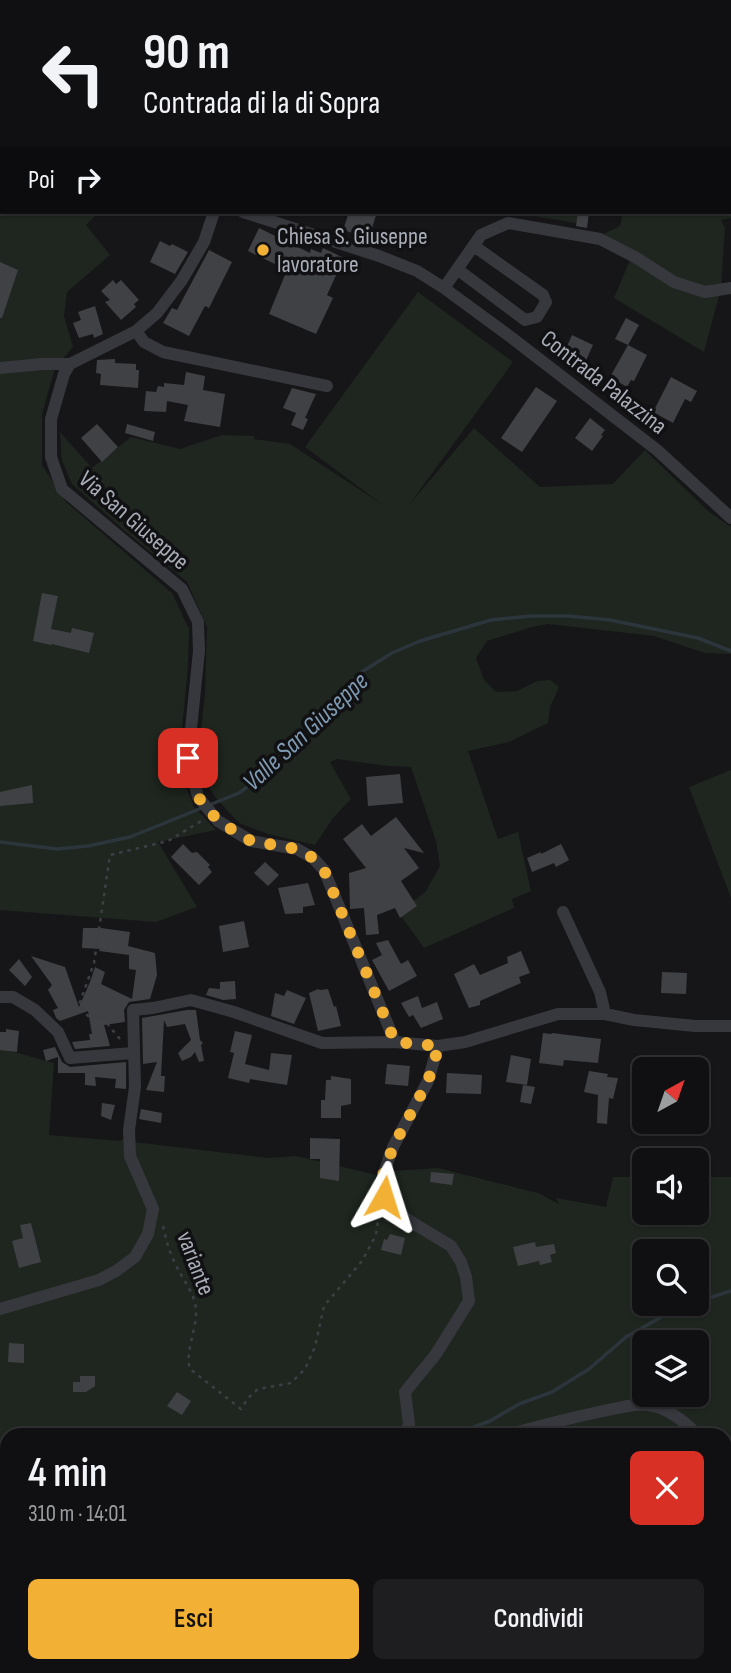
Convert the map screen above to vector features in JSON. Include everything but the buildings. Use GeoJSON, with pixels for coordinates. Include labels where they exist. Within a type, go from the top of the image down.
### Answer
{"type":"FeatureCollection","features":[{"type":"Feature","properties":{"kind":"street"},"geometry":{"type":"LineString","coordinates":[[0,368],[70,364],[136,331],[157,313],[182,280],[204,242],[213,214]]}},
{"type":"Feature","properties":{"kind":"street","name":"Contrada Palazzina"},"geometry":{"type":"LineString","coordinates":[[249,214],[379,256],[417,271],[444,288],[657,450],[731,518]]}},
{"type":"Feature","properties":{"kind":"street"},"geometry":{"type":"LineString","coordinates":[[444,288],[481,235],[508,223],[600,239],[674,282],[705,292],[731,288]]}},
{"type":"Feature","properties":{"kind":"street"},"geometry":{"type":"LineString","coordinates":[[457,269],[525,320],[537,317],[546,302],[543,295],[474,246]]}},
{"type":"Feature","properties":{"kind":"street"},"geometry":{"type":"LineString","coordinates":[[136,331],[144,342],[163,352],[327,386]]}},
{"type":"Feature","properties":{"kind":"street","name":"Via San Giuseppe"},"geometry":{"type":"LineString","coordinates":[[70,364],[64,374],[51,419],[51,457],[62,489],[182,589],[198,622],[199,650],[188,758],[198,797],[218,821],[251,841],[297,849],[313,858],[324,870],[395,1042]]}},
{"type":"Feature","properties":{"kind":"street"},"geometry":{"type":"LineString","coordinates":[[563,912],[600,992],[605,1014]]}},
{"type":"Feature","properties":{"kind":"street"},"geometry":{"type":"LineString","coordinates":[[0,997],[13,997],[35,1010],[58,1032],[70,1058],[133,1053]]}},
{"type":"Feature","properties":{"kind":"street"},"geometry":{"type":"LineString","coordinates":[[0,1310],[99,1280],[135,1257],[148,1234],[153,1209],[130,1156],[129,1130],[135,1087],[133,1010],[191,1000],[322,1043],[395,1042],[439,1046],[465,1042],[558,1014],[605,1014],[634,1020],[695,1026],[731,1026]]}},
{"type":"Feature","properties":{"kind":"street"},"geometry":{"type":"LineString","coordinates":[[407,1428],[405,1392],[436,1353],[469,1301],[466,1277],[451,1246],[393,1211],[384,1197],[383,1175],[393,1147],[428,1081],[439,1046]]}},
{"type":"Feature","properties":{"kind":"street"},"geometry":{"type":"LineString","coordinates":[[531,1428],[638,1404],[657,1406],[691,1428]]}},
{"type":"Feature","properties":{"kind":"path"},"geometry":{"type":"LineString","coordinates":[[133,1053],[108,1026],[103,1016],[88,1016],[79,1005],[94,963],[110,855],[168,841],[211,814]]}},
{"type":"Feature","properties":{"kind":"path","name":"variante"},"geometry":{"type":"LineString","coordinates":[[153,1209],[194,1303],[195,1325],[187,1361],[190,1369],[242,1409],[248,1398],[258,1389],[291,1383],[305,1368],[315,1347],[324,1306],[362,1261],[376,1236],[379,1209],[384,1197]]}},
{"type":"Feature","properties":{"kind":"shaded area"},"geometry":{"type":"Polygon","coordinates":[[[0,214],[97,214],[86,225],[110,255],[67,292],[64,316],[73,347],[55,368],[42,414],[42,465],[66,502],[172,593],[189,629],[181,740],[183,779],[194,807],[216,830],[158,842],[197,907],[156,922],[0,910],[0,214]]]}},
{"type":"Feature","properties":{"kind":"shaded area"},"geometry":{"type":"Polygon","coordinates":[[[522,214],[584,214],[582,224],[522,214]]]}},
{"type":"Feature","properties":{"kind":"shaded area"},"geometry":{"type":"Polygon","coordinates":[[[623,214],[731,214],[731,218],[721,220],[725,228],[721,288],[704,352],[614,298],[630,260],[591,240],[620,226],[623,214]]]}},
{"type":"Feature","properties":{"kind":"shaded area"},"geometry":{"type":"Polygon","coordinates":[[[418,292],[513,362],[409,505],[474,428],[540,487],[613,484],[645,450],[708,511],[731,527],[731,654],[705,653],[654,636],[548,624],[487,641],[476,658],[484,680],[496,692],[517,691],[537,681],[550,680],[559,687],[550,707],[548,723],[509,742],[468,751],[498,839],[518,832],[531,891],[512,899],[514,908],[424,948],[399,913],[426,891],[440,866],[436,841],[411,767],[337,759],[330,762],[351,799],[333,818],[315,845],[268,834],[239,823],[214,796],[204,779],[199,750],[205,693],[207,627],[187,582],[72,484],[62,461],[60,432],[92,468],[131,437],[180,449],[222,435],[254,436],[254,439],[290,444],[383,505],[305,447],[418,292]]]}},
{"type":"Feature","properties":{"kind":"shaded area"},"geometry":{"type":"Polygon","coordinates":[[[731,770],[731,898],[689,787],[731,770]]]}},
{"type":"Feature","properties":{"kind":"shaded area"},"geometry":{"type":"Polygon","coordinates":[[[0,1048],[54,1063],[49,1135],[122,1139],[268,1158],[296,1156],[377,1175],[378,1172],[438,1168],[538,1193],[559,1204],[556,1198],[606,1207],[613,1177],[632,1177],[632,1225],[709,1225],[709,1177],[731,1177],[731,1428],[0,1428],[0,1048]]]}},
{"type":"Feature","properties":{"kind":"waterway","name":"Valle San Giuseppe"},"geometry":{"type":"LineString","coordinates":[[0,842],[57,849],[88,846],[130,837],[239,793],[274,767],[335,696],[360,673],[392,653],[420,641],[491,620],[531,616],[610,620],[698,638],[731,651]]}},
{"type":"Feature","properties":{"kind":"waterway"},"geometry":{"type":"LineString","coordinates":[[709,1298],[731,1291]]}},
{"type":"Feature","properties":{"kind":"waterway"},"geometry":{"type":"LineString","coordinates":[[472,1428],[519,1404],[552,1392],[589,1369],[626,1337],[663,1316]]}},
{"type":"Feature","properties":{"kind":"place","name":"Chiesa S. Giuseppe lavoratore"},"geometry":{"type":"Point","coordinates":[263,250]}},
{"type":"Feature","properties":{"kind":"route"},"geometry":{"type":"LineString","coordinates":[[188,758],[198,797],[218,821],[251,841],[297,849],[313,858],[324,870],[395,1042],[439,1046],[428,1081],[393,1147],[383,1175],[384,1197]]}}]}
